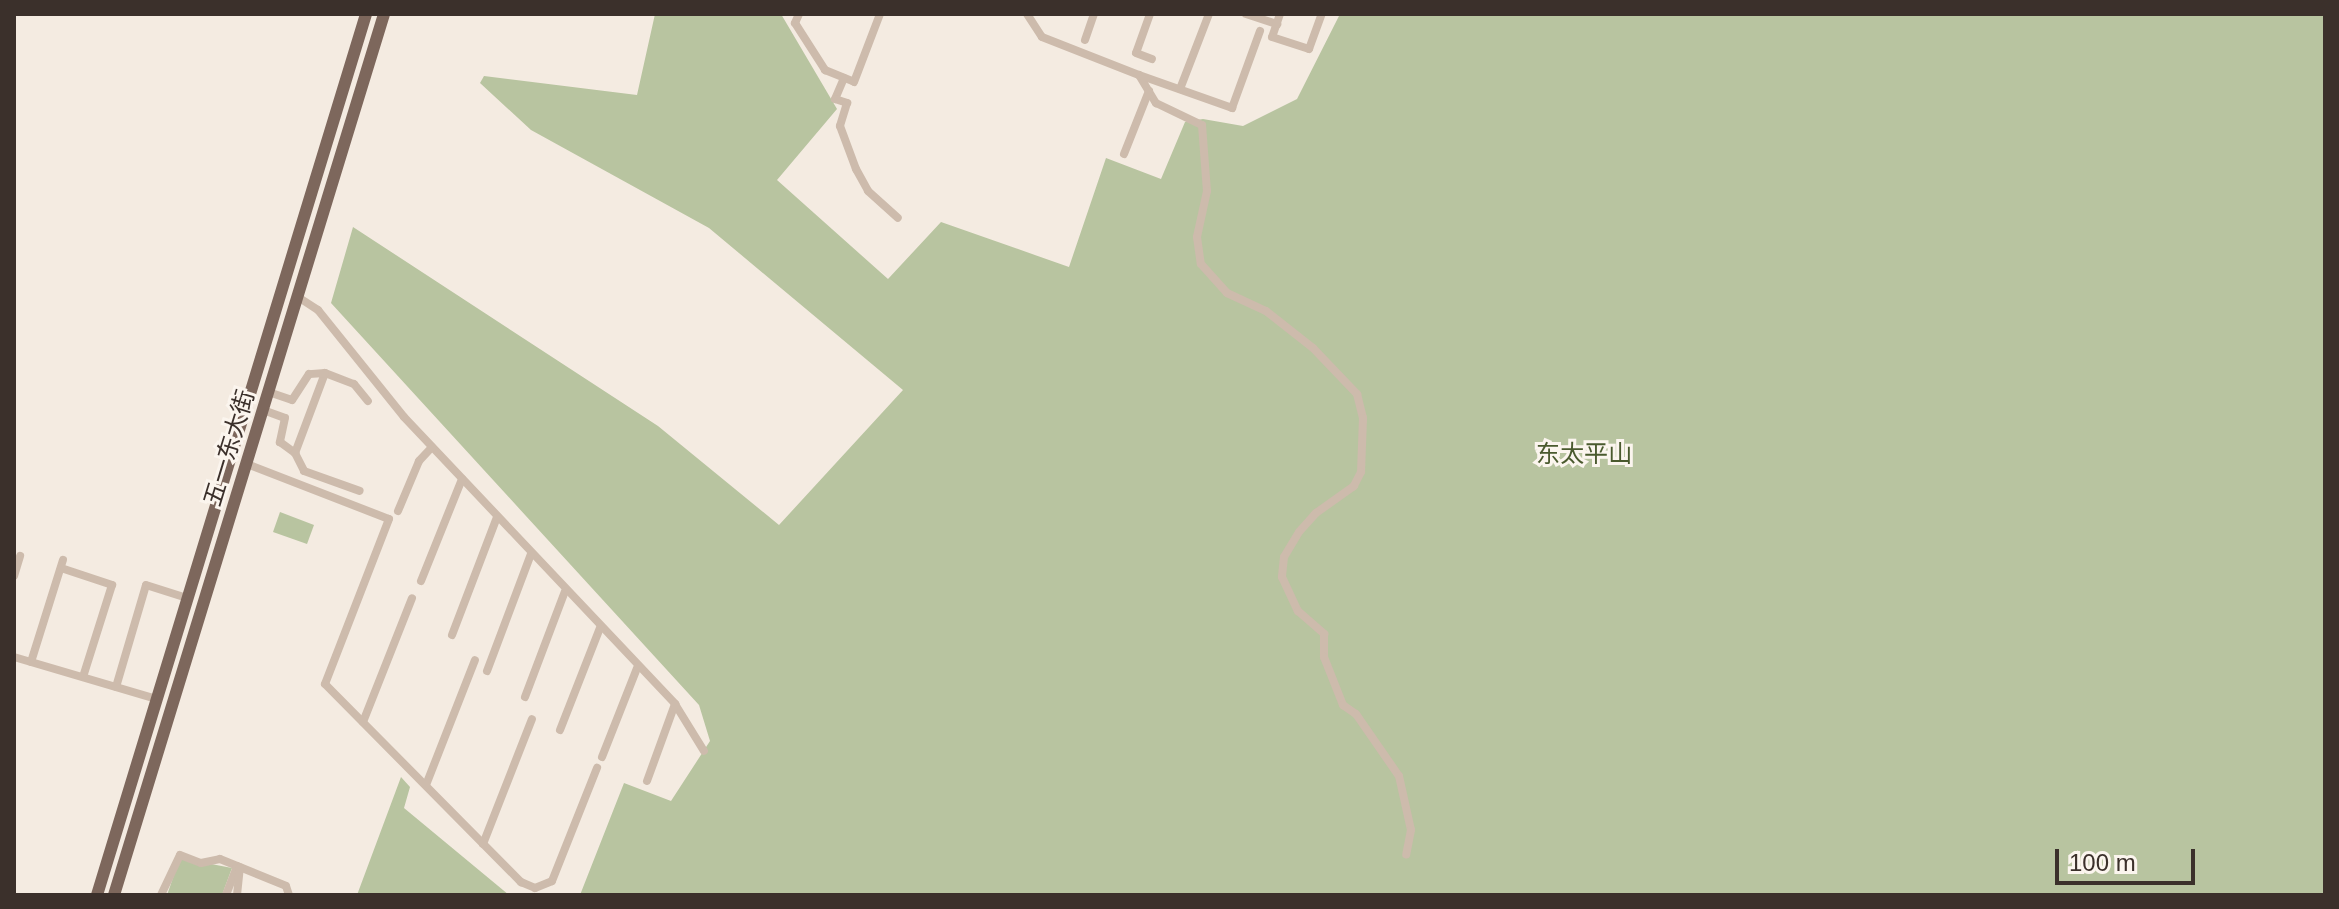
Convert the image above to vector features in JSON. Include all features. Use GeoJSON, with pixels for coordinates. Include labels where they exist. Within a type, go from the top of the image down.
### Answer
{"type":"FeatureCollection","features":[{"type":"Feature","properties":{"kind":"main road","name":"五一东大街"},"geometry":{"type":"LineString","coordinates":[[97,895],[366,14]]}},
{"type":"Feature","properties":{"kind":"main road","name":"五一东大街"},"geometry":{"type":"LineString","coordinates":[[114,895],[384,14]]}},
{"type":"Feature","properties":{"kind":"main road"},"geometry":{"type":"LineString","coordinates":[[281,292],[298,297]]}},
{"type":"Feature","properties":{"kind":"main road"},"geometry":{"type":"LineString","coordinates":[[209,528],[225,534]]}},
{"type":"Feature","properties":{"kind":"street"},"geometry":{"type":"LineString","coordinates":[[799,14],[795,23],[825,70],[854,82],[880,14]]}},
{"type":"Feature","properties":{"kind":"street"},"geometry":{"type":"LineString","coordinates":[[1027,14],[1042,37],[1232,108],[1260,31]]}},
{"type":"Feature","properties":{"kind":"street"},"geometry":{"type":"LineString","coordinates":[[1085,40],[1094,14]]}},
{"type":"Feature","properties":{"kind":"street"},"geometry":{"type":"LineString","coordinates":[[1150,14],[1136,53],[1152,59]]}},
{"type":"Feature","properties":{"kind":"street"},"geometry":{"type":"LineString","coordinates":[[1180,89],[1209,14]]}},
{"type":"Feature","properties":{"kind":"street"},"geometry":{"type":"LineString","coordinates":[[1246,14],[1277,24]]}},
{"type":"Feature","properties":{"kind":"street"},"geometry":{"type":"LineString","coordinates":[[1280,14],[1272,37],[1309,49],[1322,14]]}},
{"type":"Feature","properties":{"kind":"street"},"geometry":{"type":"LineString","coordinates":[[1139,75],[1156,103],[1202,125],[1207,191],[1197,251],[1208,276],[1227,293],[1266,311],[1331,364],[1357,394],[1363,418],[1361,472],[1354,486],[1316,513],[1299,532],[1284,557],[1282,577],[1298,611],[1324,634],[1324,657],[1343,705],[1356,714],[1399,776],[1411,830],[1406,855]]}},
{"type":"Feature","properties":{"kind":"street"},"geometry":{"type":"LineString","coordinates":[[844,78],[835,99],[847,103],[840,126],[856,169],[868,191],[898,218]]}},
{"type":"Feature","properties":{"kind":"street"},"geometry":{"type":"LineString","coordinates":[[1124,154],[1149,91]]}},
{"type":"Feature","properties":{"kind":"street"},"geometry":{"type":"LineString","coordinates":[[298,297],[318,310],[432,447],[637,668],[675,704],[704,751]]}},
{"type":"Feature","properties":{"kind":"street"},"geometry":{"type":"LineString","coordinates":[[295,453],[325,373]]}},
{"type":"Feature","properties":{"kind":"street"},"geometry":{"type":"LineString","coordinates":[[269,392],[292,400],[309,374],[325,373],[354,384],[368,401]]}},
{"type":"Feature","properties":{"kind":"street"},"geometry":{"type":"LineString","coordinates":[[263,410],[285,418],[280,442],[295,453],[304,471],[360,491]]}},
{"type":"Feature","properties":{"kind":"street"},"geometry":{"type":"LineString","coordinates":[[398,511],[419,461],[432,447]]}},
{"type":"Feature","properties":{"kind":"street"},"geometry":{"type":"LineString","coordinates":[[247,464],[389,519],[325,684],[521,882],[544,887],[556,874],[597,768]]}},
{"type":"Feature","properties":{"kind":"street"},"geometry":{"type":"LineString","coordinates":[[421,581],[462,479]]}},
{"type":"Feature","properties":{"kind":"street"},"geometry":{"type":"LineString","coordinates":[[452,635],[497,517]]}},
{"type":"Feature","properties":{"kind":"street"},"geometry":{"type":"LineString","coordinates":[[487,671],[531,554]]}},
{"type":"Feature","properties":{"kind":"street"},"geometry":{"type":"LineString","coordinates":[[14,576],[20,556]]}},
{"type":"Feature","properties":{"kind":"street"},"geometry":{"type":"LineString","coordinates":[[31,662],[62,564],[112,585],[83,677]]}},
{"type":"Feature","properties":{"kind":"street"},"geometry":{"type":"LineString","coordinates":[[116,687],[146,585],[187,598]]}},
{"type":"Feature","properties":{"kind":"street"},"geometry":{"type":"LineString","coordinates":[[525,697],[565,591]]}},
{"type":"Feature","properties":{"kind":"street"},"geometry":{"type":"LineString","coordinates":[[363,722],[412,598]]}},
{"type":"Feature","properties":{"kind":"street"},"geometry":{"type":"LineString","coordinates":[[560,730],[600,628]]}},
{"type":"Feature","properties":{"kind":"street"},"geometry":{"type":"LineString","coordinates":[[14,657],[157,699]]}},
{"type":"Feature","properties":{"kind":"street"},"geometry":{"type":"LineString","coordinates":[[426,785],[475,660]]}},
{"type":"Feature","properties":{"kind":"street"},"geometry":{"type":"LineString","coordinates":[[602,757],[637,668]]}},
{"type":"Feature","properties":{"kind":"street"},"geometry":{"type":"LineString","coordinates":[[647,781],[675,704]]}},
{"type":"Feature","properties":{"kind":"street"},"geometry":{"type":"LineString","coordinates":[[483,844],[532,719]]}},
{"type":"Feature","properties":{"kind":"street"},"geometry":{"type":"LineString","coordinates":[[161,895],[175,857],[201,863],[220,859],[286,886],[289,895]]}},
{"type":"Feature","properties":{"kind":"street"},"geometry":{"type":"LineString","coordinates":[[226,895],[238,866]]}},
{"type":"Feature","properties":{"kind":"street"},"geometry":{"type":"LineString","coordinates":[[237,895],[238,866]]}},
{"type":"Feature","properties":{"kind":"green space","name":"东太平山"},"geometry":{"type":"Polygon","coordinates":[[[655,14],[781,14],[837,109],[777,180],[888,279],[941,222],[1069,267],[1106,158],[1161,179],[1185,122],[1203,119],[1243,126],[1297,99],[1340,14],[2325,14],[2325,895],[580,895],[624,783],[671,801],[710,741],[699,705],[331,303],[353,227],[658,426],[779,525],[903,390],[709,228],[531,130],[480,83],[484,76],[637,95],[655,14]]]}},
{"type":"Feature","properties":{"kind":"green space"},"geometry":{"type":"Polygon","coordinates":[[[280,512],[314,525],[307,544],[273,532],[280,512]]]}},
{"type":"Feature","properties":{"kind":"green space"},"geometry":{"type":"Polygon","coordinates":[[[401,777],[410,787],[404,808],[509,895],[357,895],[401,777]]]}},
{"type":"Feature","properties":{"kind":"green space"},"geometry":{"type":"Polygon","coordinates":[[[180,858],[232,868],[222,895],[167,895],[180,858]]]}}]}
